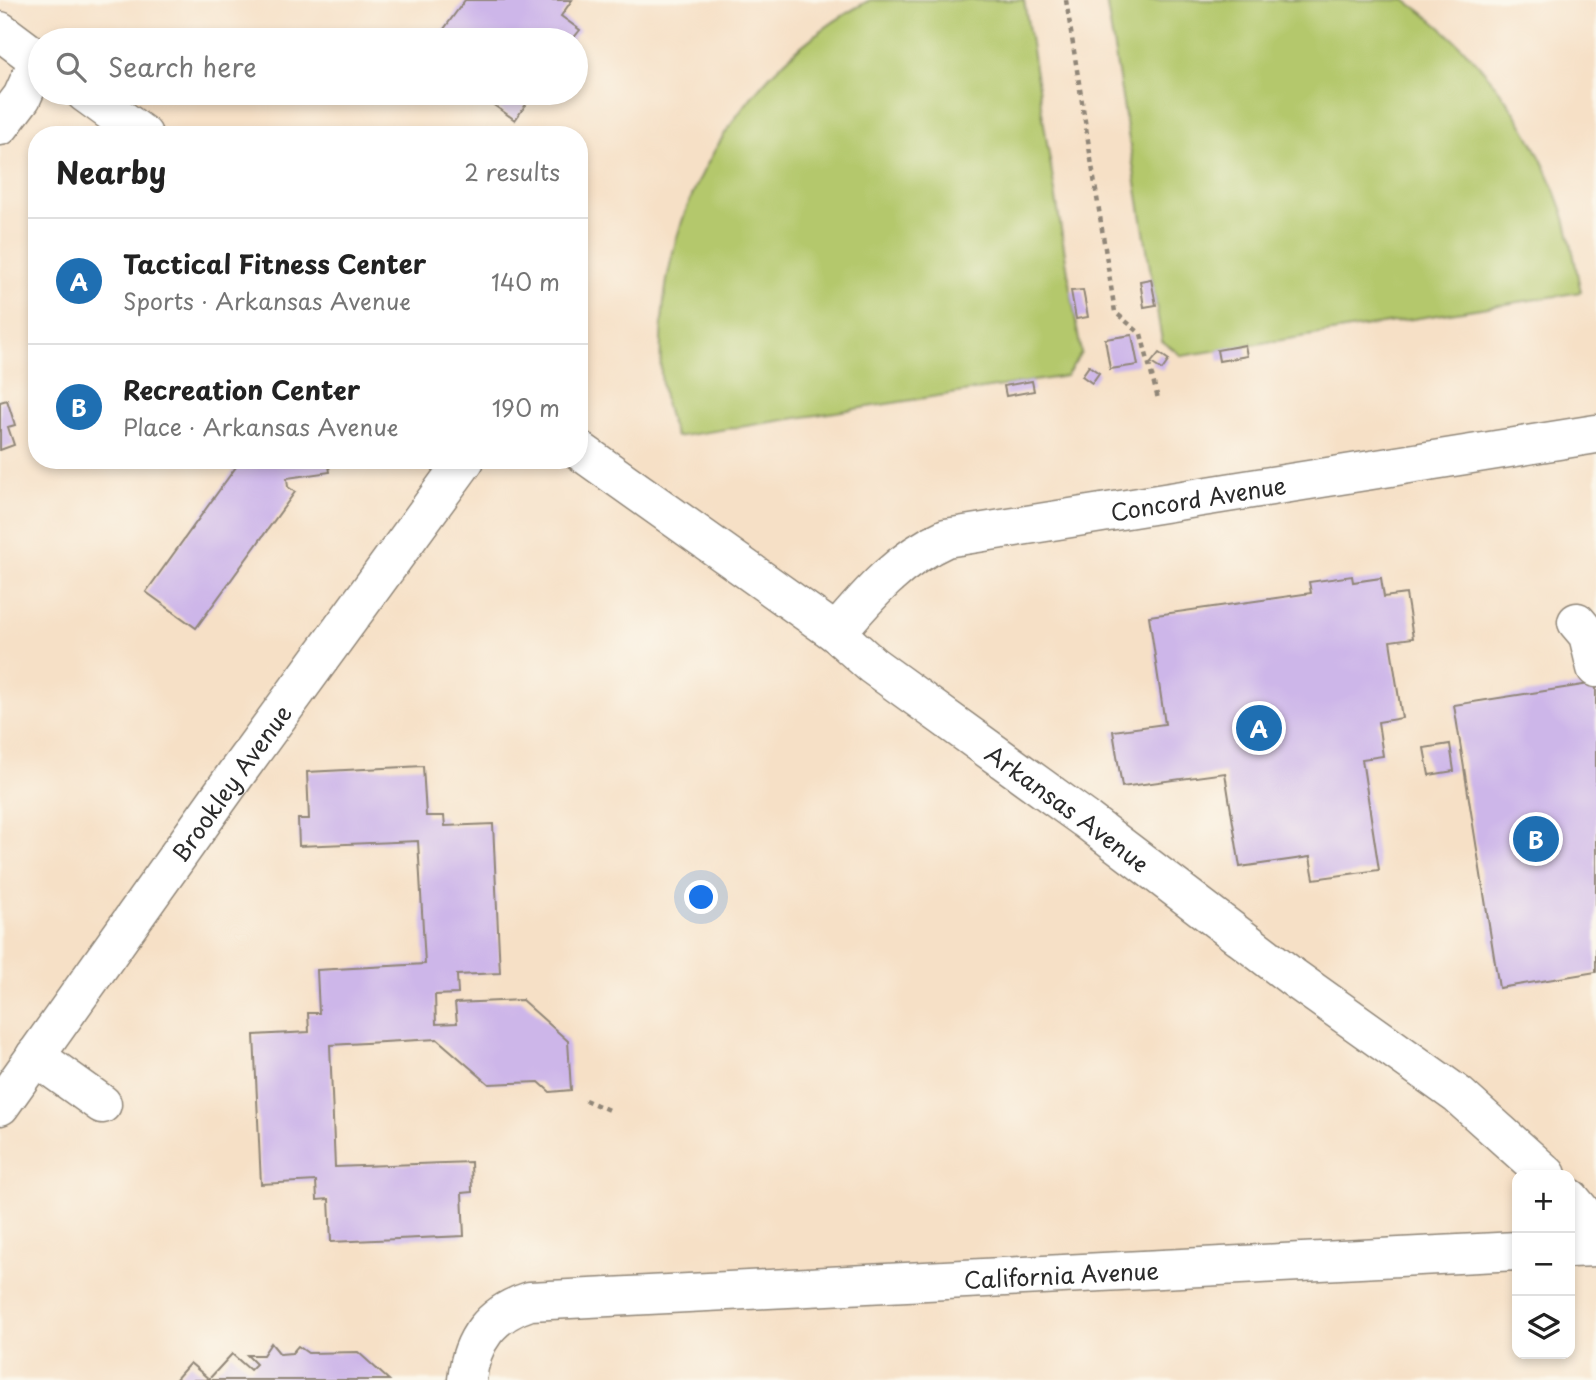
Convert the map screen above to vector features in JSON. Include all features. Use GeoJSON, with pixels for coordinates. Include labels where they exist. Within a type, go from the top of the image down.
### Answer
{"type":"FeatureCollection","features":[{"type":"Feature","properties":{"kind":"street"},"geometry":{"type":"LineString","coordinates":[[0,30],[28,52]]}},
{"type":"Feature","properties":{"kind":"street"},"geometry":{"type":"LineString","coordinates":[[0,126],[22,97],[28,84]]}},
{"type":"Feature","properties":{"kind":"street"},"geometry":{"type":"LineString","coordinates":[[102,105],[131,126]]}},
{"type":"Feature","properties":{"kind":"street","name":"Concord Avenue"},"geometry":{"type":"LineString","coordinates":[[836,633],[897,567],[918,551],[946,538],[1596,434]]}},
{"type":"Feature","properties":{"kind":"street","name":"Arkansas Avenue"},"geometry":{"type":"LineString","coordinates":[[588,456],[836,633],[872,665],[1086,819],[1292,975],[1458,1095],[1541,1170]]}},
{"type":"Feature","properties":{"kind":"street","name":"Brookley Avenue"},"geometry":{"type":"LineString","coordinates":[[0,1106],[236,774],[459,469]]}},
{"type":"Feature","properties":{"kind":"street"},"geometry":{"type":"LineString","coordinates":[[1577,622],[1588,635],[1596,668]]}},
{"type":"Feature","properties":{"kind":"street"},"geometry":{"type":"LineString","coordinates":[[35,1056],[102,1104]]}},
{"type":"Feature","properties":{"kind":"street"},"geometry":{"type":"LineString","coordinates":[[1575,1204],[1596,1228]]}},
{"type":"Feature","properties":{"kind":"street"},"geometry":{"type":"LineString","coordinates":[[1575,1248],[1596,1247]]}},
{"type":"Feature","properties":{"kind":"street","name":"California Avenue"},"geometry":{"type":"LineString","coordinates":[[467,1380],[472,1354],[481,1334],[499,1315],[530,1301],[1512,1251]]}},
{"type":"Feature","properties":{"kind":"path"},"geometry":{"type":"LineString","coordinates":[[1066,0],[1115,312],[1141,334],[1158,399]]}},
{"type":"Feature","properties":{"kind":"path"},"geometry":{"type":"LineString","coordinates":[[585,1100],[611,1111]]}},
{"type":"Feature","properties":{"kind":"green space"},"geometry":{"type":"Polygon","coordinates":[[[870,0],[1024,0],[1081,353],[1066,376],[676,437],[666,408],[662,381],[662,322],[669,272],[681,224],[700,178],[724,134],[754,94],[788,58],[827,26],[870,0]]]}},
{"type":"Feature","properties":{"kind":"green space"},"geometry":{"type":"Polygon","coordinates":[[[1106,0],[1405,0],[1457,42],[1480,66],[1519,119],[1550,178],[1562,209],[1581,292],[1182,356],[1162,341],[1106,0]]]}},
{"type":"Feature","properties":{"kind":"building"},"geometry":{"type":"Polygon","coordinates":[[[465,0],[572,0],[561,16],[577,28],[445,28],[465,0]]]}},
{"type":"Feature","properties":{"kind":"building"},"geometry":{"type":"Polygon","coordinates":[[[494,105],[526,105],[515,120],[494,105]]]}},
{"type":"Feature","properties":{"kind":"building"},"geometry":{"type":"Polygon","coordinates":[[[1151,279],[1156,305],[1144,307],[1140,281],[1151,279]]]}},
{"type":"Feature","properties":{"kind":"building"},"geometry":{"type":"Polygon","coordinates":[[[1083,290],[1088,317],[1076,319],[1071,291],[1083,290]]]}},
{"type":"Feature","properties":{"kind":"building"},"geometry":{"type":"Polygon","coordinates":[[[1132,335],[1138,365],[1110,369],[1105,339],[1132,335]]]}},
{"type":"Feature","properties":{"kind":"building"},"geometry":{"type":"Polygon","coordinates":[[[1245,345],[1247,356],[1219,361],[1217,350],[1245,345]]]}},
{"type":"Feature","properties":{"kind":"building"},"geometry":{"type":"Polygon","coordinates":[[[1159,353],[1169,360],[1162,370],[1151,363],[1159,353]]]}},
{"type":"Feature","properties":{"kind":"building"},"geometry":{"type":"Polygon","coordinates":[[[1089,366],[1099,373],[1092,383],[1082,376],[1089,366]]]}},
{"type":"Feature","properties":{"kind":"building"},"geometry":{"type":"Polygon","coordinates":[[[1032,381],[1034,391],[1006,396],[1004,386],[1032,381]]]}},
{"type":"Feature","properties":{"kind":"building"},"geometry":{"type":"Polygon","coordinates":[[[7,400],[15,425],[8,427],[14,445],[0,450],[0,402],[7,400]]]}},
{"type":"Feature","properties":{"kind":"building"},"geometry":{"type":"Polygon","coordinates":[[[235,469],[330,469],[330,472],[287,478],[288,487],[295,492],[196,628],[146,592],[235,469]]]}},
{"type":"Feature","properties":{"kind":"building"},"geometry":{"type":"Polygon","coordinates":[[[1352,576],[1353,582],[1381,578],[1384,597],[1406,594],[1413,638],[1390,641],[1402,718],[1378,722],[1383,756],[1362,759],[1379,870],[1314,879],[1310,857],[1240,867],[1225,773],[1122,787],[1113,731],[1165,724],[1149,616],[1311,593],[1309,582],[1352,576]]]}},
{"type":"Feature","properties":{"kind":"building"},"geometry":{"type":"Polygon","coordinates":[[[1596,683],[1596,972],[1499,988],[1454,705],[1596,683]]]}},
{"type":"Feature","properties":{"kind":"building"},"geometry":{"type":"Polygon","coordinates":[[[1450,744],[1454,771],[1429,775],[1424,748],[1450,744]]]}},
{"type":"Feature","properties":{"kind":"building"},"geometry":{"type":"Polygon","coordinates":[[[423,766],[426,816],[444,816],[445,826],[493,824],[500,973],[457,975],[458,994],[435,995],[436,1024],[457,1023],[455,1003],[522,1000],[568,1041],[571,1090],[550,1092],[539,1082],[489,1084],[437,1039],[330,1045],[335,1167],[471,1162],[472,1192],[462,1193],[464,1236],[331,1242],[329,1199],[317,1200],[316,1181],[261,1184],[254,1035],[309,1032],[308,1013],[319,1013],[317,970],[425,964],[418,841],[299,846],[298,819],[309,819],[307,772],[423,766]]]}},
{"type":"Feature","properties":{"kind":"building"},"geometry":{"type":"Polygon","coordinates":[[[271,1343],[280,1354],[292,1353],[298,1346],[308,1353],[358,1352],[389,1380],[175,1380],[190,1363],[209,1379],[232,1354],[250,1370],[256,1364],[247,1355],[263,1355],[271,1343]]]}},
{"type":"Feature","properties":{"kind":"place","name":"Tactical Fitness Center"},"geometry":{"type":"Point","coordinates":[1259,728]}},
{"type":"Feature","properties":{"kind":"place","name":"Recreation Center"},"geometry":{"type":"Point","coordinates":[1536,839]}}]}
